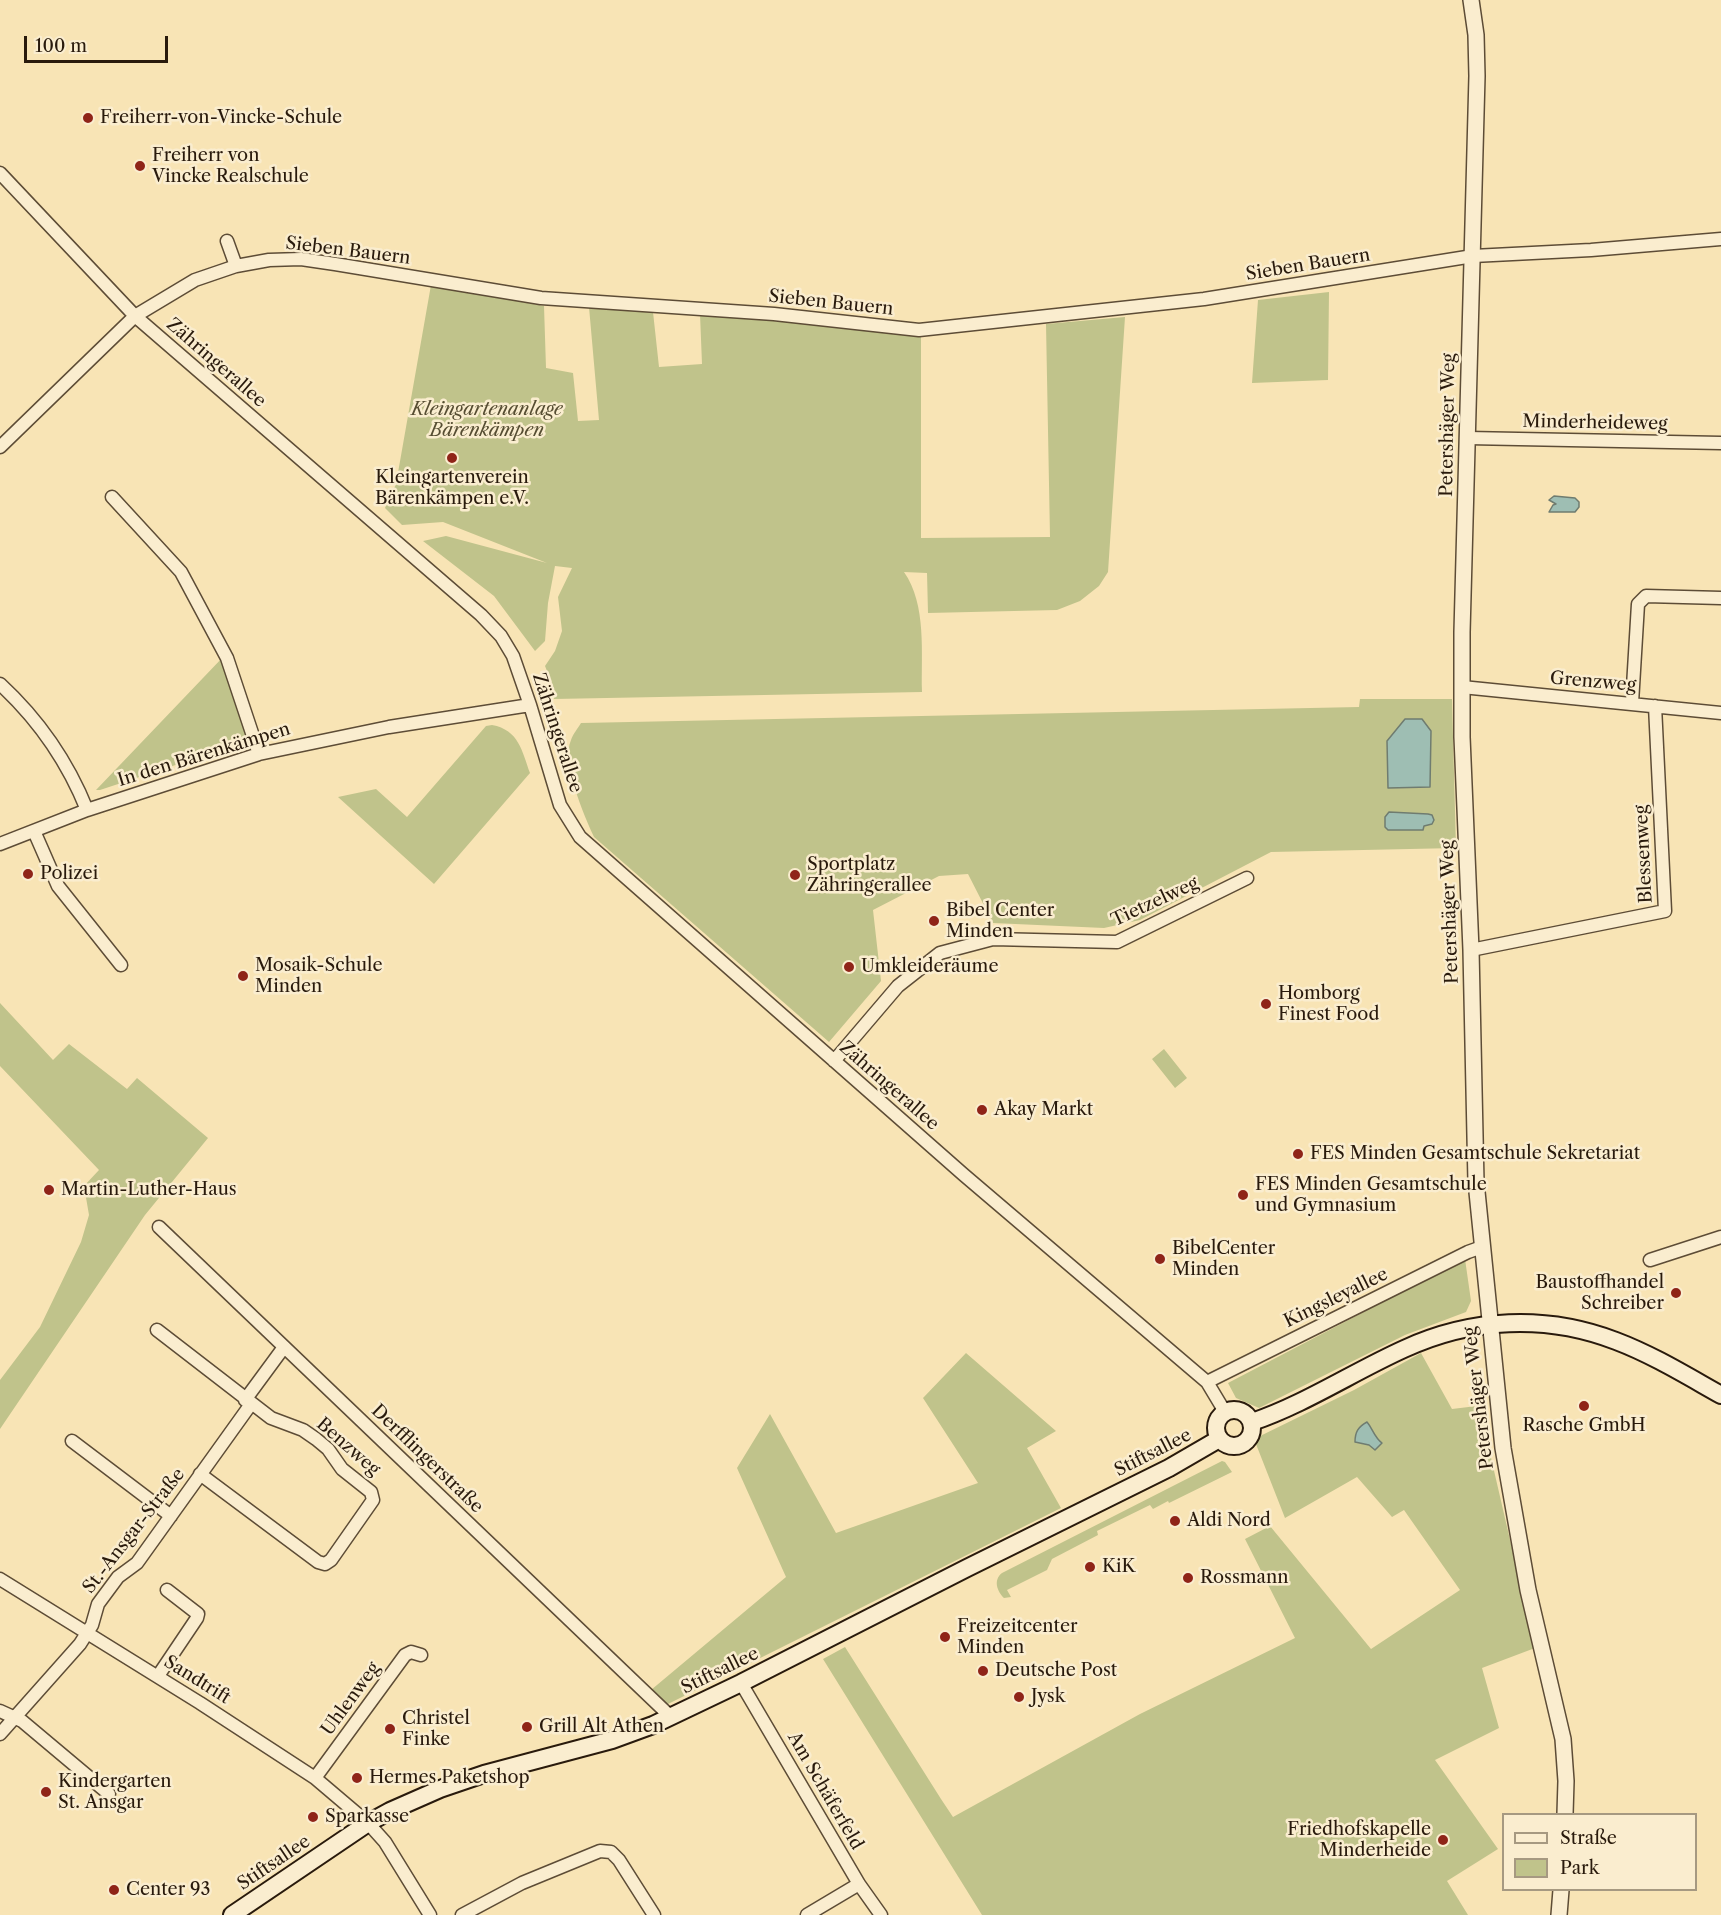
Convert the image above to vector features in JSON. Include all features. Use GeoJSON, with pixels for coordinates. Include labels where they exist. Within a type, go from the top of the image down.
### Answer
{"type":"FeatureCollection","features":[{"type":"Feature","properties":{"kind":"main road"},"geometry":{"type":"LineString","coordinates":[[1252,1422],[1336,1384],[1405,1348],[1458,1329],[1489,1324],[1546,1324],[1615,1340],[1662,1362],[1721,1395]]}},
{"type":"Feature","properties":{"kind":"main road"},"geometry":{"type":"LineString","coordinates":[[1235,1409],[1245,1413],[1252,1422],[1250,1438],[1241,1445],[1229,1446],[1219,1439],[1216,1432],[1219,1417],[1235,1409]]}},
{"type":"Feature","properties":{"kind":"main road","name":"Stiftsallee"},"geometry":{"type":"LineString","coordinates":[[232,1915],[368,1823],[427,1794],[484,1774],[612,1740],[671,1717],[1169,1468],[1219,1439]]}},
{"type":"Feature","properties":{"kind":"street","name":"Petershäger Weg"},"geometry":{"type":"LineString","coordinates":[[1471,0],[1476,35],[1477,76],[1462,737],[1472,950],[1476,1182],[1500,1425],[1518,1537],[1563,1738],[1566,1781],[1564,1813]]}},
{"type":"Feature","properties":{"kind":"street","name":"Zähringerallee"},"geometry":{"type":"LineString","coordinates":[[0,173],[135,316],[482,615],[501,636],[513,656],[560,805],[580,837],[997,1203],[1207,1382],[1225,1412]]}},
{"type":"Feature","properties":{"kind":"street","name":"Sieben Bauern"},"geometry":{"type":"LineString","coordinates":[[0,447],[135,316],[195,280],[236,266],[269,260],[301,259],[541,298],[774,314],[919,330],[1204,299],[1473,256],[1591,250],[1721,239]]}},
{"type":"Feature","properties":{"kind":"street"},"geometry":{"type":"LineString","coordinates":[[227,241],[236,266]]}},
{"type":"Feature","properties":{"kind":"street","name":"Minderheideweg"},"geometry":{"type":"LineString","coordinates":[[1468,438],[1721,444]]}},
{"type":"Feature","properties":{"kind":"street"},"geometry":{"type":"LineString","coordinates":[[112,496],[181,572],[227,658],[259,754]]}},
{"type":"Feature","properties":{"kind":"street"},"geometry":{"type":"LineString","coordinates":[[1632,703],[1638,604],[1646,596],[1721,598]]}},
{"type":"Feature","properties":{"kind":"street"},"geometry":{"type":"LineString","coordinates":[[0,684],[24,707],[47,735],[66,764],[87,810]]}},
{"type":"Feature","properties":{"kind":"street","name":"Grenzweg"},"geometry":{"type":"LineString","coordinates":[[1462,687],[1721,713]]}},
{"type":"Feature","properties":{"kind":"street","name":"In den Bärenkämpen"},"geometry":{"type":"LineString","coordinates":[[0,844],[87,810],[259,754],[389,727],[530,705]]}},
{"type":"Feature","properties":{"kind":"street","name":"Blessenweg"},"geometry":{"type":"LineString","coordinates":[[1472,950],[1665,911],[1655,706]]}},
{"type":"Feature","properties":{"kind":"street"},"geometry":{"type":"LineString","coordinates":[[34,831],[58,886],[121,965]]}},
{"type":"Feature","properties":{"kind":"street","name":"Tietzelweg"},"geometry":{"type":"LineString","coordinates":[[834,1061],[898,986],[940,953],[993,939],[1117,942],[1247,878]]}},
{"type":"Feature","properties":{"kind":"street","name":"Derfflingerstraße"},"geometry":{"type":"LineString","coordinates":[[159,1227],[671,1717]]}},
{"type":"Feature","properties":{"kind":"street"},"geometry":{"type":"LineString","coordinates":[[1650,1260],[1721,1237]]}},
{"type":"Feature","properties":{"kind":"street","name":"Kingsleyallee"},"geometry":{"type":"LineString","coordinates":[[1207,1382],[1482,1247]]}},
{"type":"Feature","properties":{"kind":"street","name":"Benzweg"},"geometry":{"type":"LineString","coordinates":[[157,1330],[248,1402],[278,1422],[303,1430],[316,1439],[328,1449],[349,1475],[371,1492],[373,1500],[326,1564],[318,1562],[200,1474]]}},
{"type":"Feature","properties":{"kind":"street","name":"St.-Ansgar-Straße"},"geometry":{"type":"LineString","coordinates":[[0,1734],[57,1671],[88,1632],[98,1604],[118,1577],[137,1563],[200,1474],[284,1347]]}},
{"type":"Feature","properties":{"kind":"street"},"geometry":{"type":"LineString","coordinates":[[72,1441],[171,1516]]}},
{"type":"Feature","properties":{"kind":"street","name":"Sandtrift"},"geometry":{"type":"LineString","coordinates":[[0,1579],[88,1632],[315,1778],[368,1823],[385,1842],[430,1915]]}},
{"type":"Feature","properties":{"kind":"street"},"geometry":{"type":"LineString","coordinates":[[158,1677],[197,1618],[196,1611],[167,1590]]}},
{"type":"Feature","properties":{"kind":"street","name":"Uhlenweg"},"geometry":{"type":"LineString","coordinates":[[315,1778],[405,1655],[411,1652],[421,1655]]}},
{"type":"Feature","properties":{"kind":"street","name":"Am Schäferfeld"},"geometry":{"type":"LineString","coordinates":[[741,1683],[859,1884],[881,1915]]}},
{"type":"Feature","properties":{"kind":"street"},"geometry":{"type":"LineString","coordinates":[[0,1711],[22,1721],[109,1794]]}},
{"type":"Feature","properties":{"kind":"street"},"geometry":{"type":"LineString","coordinates":[[462,1915],[522,1883],[600,1851],[611,1852],[619,1860],[654,1915]]}},
{"type":"Feature","properties":{"kind":"street"},"geometry":{"type":"LineString","coordinates":[[807,1915],[859,1884]]}},
{"type":"Feature","properties":{"kind":"street"},"geometry":{"type":"LineString","coordinates":[[1559,1915],[1561,1891]]}},
{"type":"Feature","properties":{"kind":"green space","name":"Kleingartenanlage Bärenkämpen"},"geometry":{"type":"Polygon","coordinates":[[[431,285],[544,306],[546,368],[573,373],[578,421],[599,420],[589,307],[653,312],[659,367],[702,364],[700,314],[921,335],[921,538],[1050,537],[1046,324],[1125,317],[1108,572],[1099,586],[1080,601],[1057,610],[928,613],[927,573],[904,572],[911,585],[920,614],[922,692],[554,699],[551,681],[545,666],[555,651],[562,631],[558,597],[572,568],[555,566],[548,603],[545,641],[535,651],[494,596],[423,541],[446,536],[547,563],[443,522],[402,525],[385,508],[396,484],[431,285]]]}},
{"type":"Feature","properties":{"kind":"green space"},"geometry":{"type":"Polygon","coordinates":[[[1329,292],[1328,380],[1252,383],[1258,300],[1329,292]]]}},
{"type":"Feature","properties":{"kind":"green space"},"geometry":{"type":"Polygon","coordinates":[[[224,656],[248,733],[245,742],[96,790],[224,656]]]}},
{"type":"Feature","properties":{"kind":"green space","name":"Sportplatz Zähringerallee"},"geometry":{"type":"Polygon","coordinates":[[[1360,699],[1452,699],[1456,848],[1271,852],[1140,920],[1104,928],[993,923],[968,874],[939,876],[873,910],[881,981],[829,1042],[594,837],[575,788],[569,761],[571,740],[581,723],[1359,707],[1360,699]]]}},
{"type":"Feature","properties":{"kind":"green space"},"geometry":{"type":"Polygon","coordinates":[[[492,725],[514,737],[522,749],[530,773],[434,884],[338,797],[376,789],[407,817],[486,726],[492,725]]]}},
{"type":"Feature","properties":{"kind":"green space"},"geometry":{"type":"Polygon","coordinates":[[[0,1003],[53,1060],[69,1044],[127,1089],[137,1078],[208,1138],[145,1215],[0,1429],[0,1380],[40,1327],[81,1242],[89,1215],[84,1186],[99,1170],[0,1066],[0,1003]]]}},
{"type":"Feature","properties":{"kind":"green space"},"geometry":{"type":"Polygon","coordinates":[[[1164,1049],[1187,1078],[1175,1088],[1152,1059],[1164,1049]]]}},
{"type":"Feature","properties":{"kind":"green space"},"geometry":{"type":"Polygon","coordinates":[[[1465,1259],[1471,1301],[1466,1312],[1405,1335],[1259,1408],[1236,1398],[1228,1383],[1465,1259]]]}},
{"type":"Feature","properties":{"kind":"green space"},"geometry":{"type":"Polygon","coordinates":[[[966,1353],[1056,1431],[1027,1448],[1061,1508],[666,1705],[651,1690],[786,1577],[737,1468],[770,1414],[836,1533],[978,1483],[923,1398],[966,1353]]]}},
{"type":"Feature","properties":{"kind":"green space"},"geometry":{"type":"Polygon","coordinates":[[[1421,1353],[1452,1409],[1485,1405],[1489,1449],[1535,1648],[1482,1668],[1499,1728],[1435,1760],[1498,1849],[1447,1881],[1468,1915],[982,1915],[823,1659],[845,1647],[953,1817],[1140,1714],[1295,1638],[1245,1539],[1270,1526],[1371,1649],[1460,1590],[1404,1510],[1392,1517],[1357,1477],[1285,1518],[1254,1439],[1354,1390],[1421,1353]]]}},
{"type":"Feature","properties":{"kind":"green space"},"geometry":{"type":"Polygon","coordinates":[[[1222,1461],[1232,1472],[1169,1503],[1168,1501],[1153,1509],[1150,1505],[1097,1531],[1098,1535],[1052,1559],[1047,1570],[1007,1590],[1011,1597],[1004,1598],[999,1592],[997,1582],[1002,1573],[1222,1461]]]}},
{"type":"Feature","properties":{"kind":"water"},"geometry":{"type":"Polygon","coordinates":[[[1554,496],[1575,498],[1579,502],[1579,507],[1575,512],[1549,512],[1556,504],[1549,500],[1554,496]]]}},
{"type":"Feature","properties":{"kind":"water"},"geometry":{"type":"Polygon","coordinates":[[[1405,719],[1422,719],[1431,731],[1430,787],[1388,788],[1387,741],[1405,719]]]}},
{"type":"Feature","properties":{"kind":"water"},"geometry":{"type":"Polygon","coordinates":[[[1389,812],[1428,814],[1432,815],[1434,820],[1432,824],[1424,826],[1423,830],[1388,830],[1385,827],[1385,817],[1389,812]]]}},
{"type":"Feature","properties":{"kind":"water"},"geometry":{"type":"Polygon","coordinates":[[[1367,1422],[1382,1443],[1375,1450],[1369,1445],[1355,1442],[1358,1430],[1367,1422]]]}},
{"type":"Feature","properties":{"kind":"place","name":"Freiherr-von-Vincke-Schule"},"geometry":{"type":"Point","coordinates":[88,118]}},
{"type":"Feature","properties":{"kind":"place","name":"Freiherr von Vincke Realschule"},"geometry":{"type":"Point","coordinates":[140,166]}},
{"type":"Feature","properties":{"kind":"place","name":"Kleingartenverein Bärenkämpen e.V."},"geometry":{"type":"Point","coordinates":[452,458]}},
{"type":"Feature","properties":{"kind":"place","name":"Polizei"},"geometry":{"type":"Point","coordinates":[28,874]}},
{"type":"Feature","properties":{"kind":"place","name":"Sportplatz Zähringerallee"},"geometry":{"type":"Point","coordinates":[795,875]}},
{"type":"Feature","properties":{"kind":"place","name":"Bibel Center Minden"},"geometry":{"type":"Point","coordinates":[934,921]}},
{"type":"Feature","properties":{"kind":"place","name":"Umkleideräume"},"geometry":{"type":"Point","coordinates":[849,967]}},
{"type":"Feature","properties":{"kind":"place","name":"Mosaik-Schule Minden"},"geometry":{"type":"Point","coordinates":[243,976]}},
{"type":"Feature","properties":{"kind":"place","name":"Homborg Finest Food"},"geometry":{"type":"Point","coordinates":[1266,1004]}},
{"type":"Feature","properties":{"kind":"place","name":"Akay Markt"},"geometry":{"type":"Point","coordinates":[982,1110]}},
{"type":"Feature","properties":{"kind":"place","name":"FES Minden Gesamtschule Sekretariat"},"geometry":{"type":"Point","coordinates":[1298,1154]}},
{"type":"Feature","properties":{"kind":"place","name":"Martin-Luther-Haus"},"geometry":{"type":"Point","coordinates":[49,1190]}},
{"type":"Feature","properties":{"kind":"place","name":"FES Minden Gesamtschule und Gymnasium"},"geometry":{"type":"Point","coordinates":[1243,1195]}},
{"type":"Feature","properties":{"kind":"place","name":"BibelCenter Minden"},"geometry":{"type":"Point","coordinates":[1160,1259]}},
{"type":"Feature","properties":{"kind":"place","name":"Baustoffhandel Schreiber"},"geometry":{"type":"Point","coordinates":[1676,1293]}},
{"type":"Feature","properties":{"kind":"place","name":"Rasche GmbH"},"geometry":{"type":"Point","coordinates":[1584,1406]}},
{"type":"Feature","properties":{"kind":"place","name":"Aldi Nord"},"geometry":{"type":"Point","coordinates":[1175,1521]}},
{"type":"Feature","properties":{"kind":"place","name":"KiK"},"geometry":{"type":"Point","coordinates":[1090,1567]}},
{"type":"Feature","properties":{"kind":"place","name":"Rossmann"},"geometry":{"type":"Point","coordinates":[1188,1578]}},
{"type":"Feature","properties":{"kind":"place","name":"Freizeitcenter Minden"},"geometry":{"type":"Point","coordinates":[945,1637]}},
{"type":"Feature","properties":{"kind":"place","name":"Deutsche Post"},"geometry":{"type":"Point","coordinates":[983,1671]}},
{"type":"Feature","properties":{"kind":"place","name":"Jysk"},"geometry":{"type":"Point","coordinates":[1019,1697]}},
{"type":"Feature","properties":{"kind":"place","name":"Grill Alt Athen"},"geometry":{"type":"Point","coordinates":[527,1727]}},
{"type":"Feature","properties":{"kind":"place","name":"Christel Finke"},"geometry":{"type":"Point","coordinates":[390,1729]}},
{"type":"Feature","properties":{"kind":"place","name":"Hermes Paketshop"},"geometry":{"type":"Point","coordinates":[357,1778]}},
{"type":"Feature","properties":{"kind":"place","name":"Kindergarten St. Ansgar"},"geometry":{"type":"Point","coordinates":[46,1792]}},
{"type":"Feature","properties":{"kind":"place","name":"Sparkasse"},"geometry":{"type":"Point","coordinates":[313,1817]}},
{"type":"Feature","properties":{"kind":"place","name":"Friedhofskapelle Minderheide"},"geometry":{"type":"Point","coordinates":[1443,1840]}},
{"type":"Feature","properties":{"kind":"place","name":"Center 93"},"geometry":{"type":"Point","coordinates":[114,1890]}}]}
